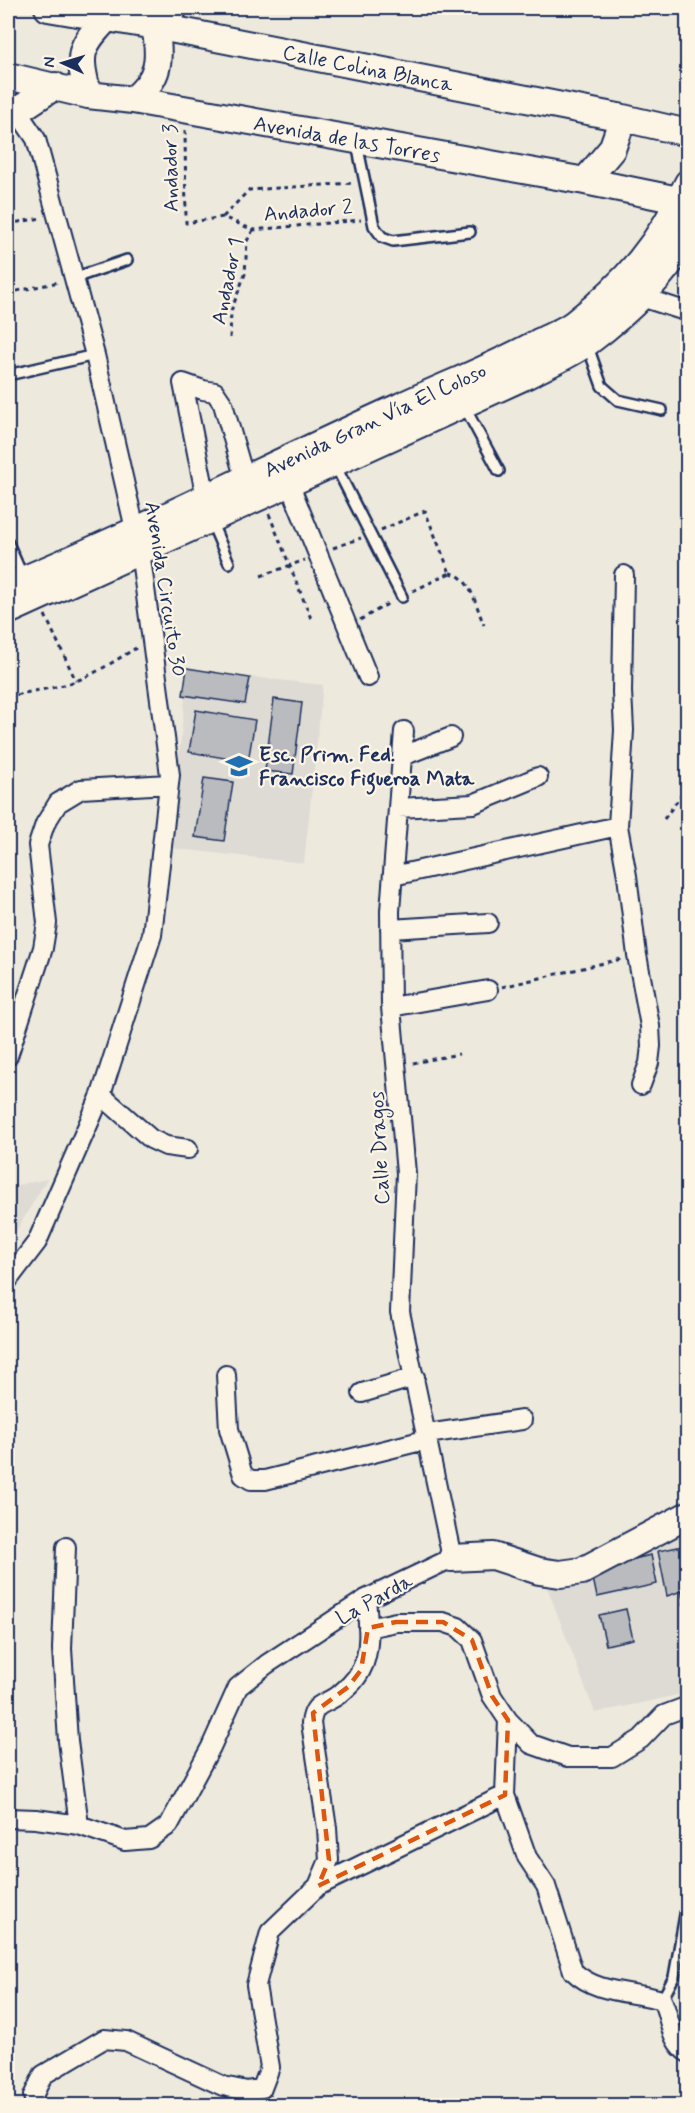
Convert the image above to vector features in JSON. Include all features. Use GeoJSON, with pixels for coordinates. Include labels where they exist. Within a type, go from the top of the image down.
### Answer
{"type":"FeatureCollection","features":[{"type":"Feature","properties":{"kind":"main road","name":"Calle Colina Blanca"},"geometry":{"type":"LineString","coordinates":[[48,8],[155,26],[623,118],[687,133]]}},
{"type":"Feature","properties":{"kind":"main road"},"geometry":{"type":"LineString","coordinates":[[133,100],[146,89],[157,72],[158,44],[155,26],[174,8]]}},
{"type":"Feature","properties":{"kind":"main road"},"geometry":{"type":"LineString","coordinates":[[88,94],[82,67],[83,48],[107,18]]}},
{"type":"Feature","properties":{"kind":"main road","name":"Avenida de las Torres"},"geometry":{"type":"LineString","coordinates":[[12,80],[585,181],[685,195]]}},
{"type":"Feature","properties":{"kind":"main road"},"geometry":{"type":"LineString","coordinates":[[11,110],[55,86]]}},
{"type":"Feature","properties":{"kind":"main road"},"geometry":{"type":"LineString","coordinates":[[585,181],[612,149],[623,118]]}},
{"type":"Feature","properties":{"kind":"main road","name":"Avenida Gran Vía El Coloso"},"geometry":{"type":"LineString","coordinates":[[669,260],[666,228],[685,195]]}},
{"type":"Feature","properties":{"kind":"main road","name":"Avenida Gran Vía El Coloso"},"geometry":{"type":"LineString","coordinates":[[253,488],[289,483],[523,378],[586,343],[641,297],[687,235]]}},
{"type":"Feature","properties":{"kind":"main road","name":"Avenida Gran Vía El Coloso"},"geometry":{"type":"LineString","coordinates":[[8,611],[23,588],[138,540],[253,488],[398,407],[513,357],[573,324],[627,278],[669,260]]}},
{"type":"Feature","properties":{"kind":"main road","name":"La Parda"},"geometry":{"type":"LineString","coordinates":[[452,1558],[493,1556],[560,1574],[582,1571],[687,1515]]}},
{"type":"Feature","properties":{"kind":"street","name":"Avenida Circuito 30"},"geometry":{"type":"LineString","coordinates":[[8,1280],[37,1242],[100,1095],[152,935],[170,775],[138,540],[95,355],[36,139],[11,110]]}},
{"type":"Feature","properties":{"kind":"street"},"geometry":{"type":"LineString","coordinates":[[641,297],[687,312]]}},
{"type":"Feature","properties":{"kind":"street"},"geometry":{"type":"LineString","coordinates":[[208,508],[183,383],[214,392],[223,404],[253,488]]}},
{"type":"Feature","properties":{"kind":"street"},"geometry":{"type":"LineString","coordinates":[[289,483],[368,676]]}},
{"type":"Feature","properties":{"kind":"street"},"geometry":{"type":"LineString","coordinates":[[624,574],[622,692],[624,730],[618,826],[650,1026],[649,1063],[641,1085]]}},
{"type":"Feature","properties":{"kind":"street","name":"Calle Dragos"},"geometry":{"type":"LineString","coordinates":[[405,731],[390,929],[391,1007],[406,1173],[400,1312],[452,1558]]}},
{"type":"Feature","properties":{"kind":"street"},"geometry":{"type":"LineString","coordinates":[[403,756],[451,737]]}},
{"type":"Feature","properties":{"kind":"street"},"geometry":{"type":"LineString","coordinates":[[398,808],[473,804],[538,777]]}},
{"type":"Feature","properties":{"kind":"street"},"geometry":{"type":"LineString","coordinates":[[8,1056],[44,948],[46,923],[38,845],[45,824],[58,803],[81,789],[169,784]]}},
{"type":"Feature","properties":{"kind":"street"},"geometry":{"type":"LineString","coordinates":[[393,876],[496,855],[618,826]]}},
{"type":"Feature","properties":{"kind":"street"},"geometry":{"type":"LineString","coordinates":[[390,929],[488,923]]}},
{"type":"Feature","properties":{"kind":"street"},"geometry":{"type":"LineString","coordinates":[[391,1007],[488,990]]}},
{"type":"Feature","properties":{"kind":"street"},"geometry":{"type":"LineString","coordinates":[[100,1095],[152,1139],[166,1146],[188,1149]]}},
{"type":"Feature","properties":{"kind":"street"},"geometry":{"type":"LineString","coordinates":[[225,1374],[229,1429],[243,1475],[251,1480],[265,1480],[428,1437],[522,1420]]}},
{"type":"Feature","properties":{"kind":"street"},"geometry":{"type":"LineString","coordinates":[[362,1394],[415,1377]]}},
{"type":"Feature","properties":{"kind":"street"},"geometry":{"type":"LineString","coordinates":[[8,1818],[79,1825],[68,1742],[62,1649],[66,1547]]}},
{"type":"Feature","properties":{"kind":"street","name":"La Parda"},"geometry":{"type":"LineString","coordinates":[[79,1825],[125,1841],[149,1839],[169,1826],[238,1687],[267,1664],[366,1599],[452,1558]]}},
{"type":"Feature","properties":{"kind":"street"},"geometry":{"type":"LineString","coordinates":[[318,1886],[329,1860],[327,1828],[311,1723],[313,1713],[319,1705],[335,1698],[362,1670],[368,1628],[366,1599]]}},
{"type":"Feature","properties":{"kind":"street"},"geometry":{"type":"LineString","coordinates":[[368,1628],[396,1622],[443,1622],[458,1628],[472,1640],[492,1696],[508,1720],[531,1744],[568,1757],[612,1757],[640,1739],[664,1715],[687,1706]]}},
{"type":"Feature","properties":{"kind":"street"},"geometry":{"type":"LineString","coordinates":[[508,1720],[505,1795],[527,1857],[546,1886],[573,1971],[592,1985],[662,2000],[668,2011],[673,2038],[687,2053]]}},
{"type":"Feature","properties":{"kind":"street"},"geometry":{"type":"LineString","coordinates":[[36,2106],[33,2096],[43,2075],[104,2039],[126,2041],[223,2086],[247,2091],[262,2088],[270,2067],[256,1985],[270,1932],[318,1886],[505,1795]]}},
{"type":"Feature","properties":{"kind":"lane"},"geometry":{"type":"LineString","coordinates":[[357,141],[374,226],[382,237],[393,241],[471,232]]}},
{"type":"Feature","properties":{"kind":"lane"},"geometry":{"type":"LineString","coordinates":[[74,278],[127,260]]}},
{"type":"Feature","properties":{"kind":"lane"},"geometry":{"type":"LineString","coordinates":[[586,343],[602,386],[611,394],[618,400],[662,410]]}},
{"type":"Feature","properties":{"kind":"lane"},"geometry":{"type":"LineString","coordinates":[[8,375],[95,355]]}},
{"type":"Feature","properties":{"kind":"lane"},"geometry":{"type":"LineString","coordinates":[[463,404],[499,471]]}},
{"type":"Feature","properties":{"kind":"lane"},"geometry":{"type":"LineString","coordinates":[[334,462],[402,597]]}},
{"type":"Feature","properties":{"kind":"lane"},"geometry":{"type":"LineString","coordinates":[[208,508],[228,563]]}},
{"type":"Feature","properties":{"kind":"lane"},"geometry":{"type":"LineString","coordinates":[[8,543],[23,588]]}},
{"type":"Feature","properties":{"kind":"lane"},"geometry":{"type":"LineString","coordinates":[[662,2000],[674,1977],[687,1898]]}},
{"type":"Feature","properties":{"kind":"path","name":"Andador 3"},"geometry":{"type":"LineString","coordinates":[[185,110],[186,224],[223,217]]}},
{"type":"Feature","properties":{"kind":"path","name":"Andador 2"},"geometry":{"type":"LineString","coordinates":[[365,182],[249,190],[223,217],[253,230],[373,219]]}},
{"type":"Feature","properties":{"kind":"path"},"geometry":{"type":"LineString","coordinates":[[8,224],[57,215]]}},
{"type":"Feature","properties":{"kind":"path","name":"Andador 1"},"geometry":{"type":"LineString","coordinates":[[230,338],[231,310],[245,274],[247,241],[253,230]]}},
{"type":"Feature","properties":{"kind":"path"},"geometry":{"type":"LineString","coordinates":[[8,293],[74,278]]}},
{"type":"Feature","properties":{"kind":"path"},"geometry":{"type":"LineString","coordinates":[[253,488],[312,621]]}},
{"type":"Feature","properties":{"kind":"path"},"geometry":{"type":"LineString","coordinates":[[369,535],[424,511],[450,573],[459,575],[466,582],[484,625]]}},
{"type":"Feature","properties":{"kind":"path"},"geometry":{"type":"LineString","coordinates":[[23,588],[76,681]]}},
{"type":"Feature","properties":{"kind":"path"},"geometry":{"type":"LineString","coordinates":[[8,698],[17,694],[52,689],[76,681],[153,639]]}},
{"type":"Feature","properties":{"kind":"path"},"geometry":{"type":"LineString","coordinates":[[664,819],[687,786]]}},
{"type":"Feature","properties":{"kind":"path"},"geometry":{"type":"LineString","coordinates":[[488,990],[637,955]]}},
{"type":"Feature","properties":{"kind":"path"},"geometry":{"type":"LineString","coordinates":[[396,1067],[459,1054]]}},
{"type":"Feature","properties":{"kind":"highlighted area"},"geometry":{"type":"Polygon","coordinates":[[[396,1622],[443,1622],[472,1640],[492,1696],[508,1720],[505,1795],[318,1886],[329,1860],[313,1713],[348,1687],[361,1670],[368,1628],[396,1622]]]}},
{"type":"Feature","properties":{"kind":"shaded area"},"geometry":{"type":"Polygon","coordinates":[[[188,670],[323,685],[304,863],[169,848],[188,670]]]}},
{"type":"Feature","properties":{"kind":"shaded area"},"geometry":{"type":"Polygon","coordinates":[[[47,1179],[8,1245],[8,1187],[47,1179]]]}},
{"type":"Feature","properties":{"kind":"shaded area"},"geometry":{"type":"Polygon","coordinates":[[[687,1532],[687,1693],[595,1713],[547,1587],[687,1532]]]}},
{"type":"Feature","properties":{"kind":"building"},"geometry":{"type":"Polygon","coordinates":[[[187,668],[250,678],[245,704],[183,695],[187,668]]]}},
{"type":"Feature","properties":{"kind":"building"},"geometry":{"type":"Polygon","coordinates":[[[274,699],[302,703],[293,774],[265,771],[274,699]]]}},
{"type":"Feature","properties":{"kind":"building"},"geometry":{"type":"Polygon","coordinates":[[[196,710],[255,720],[248,762],[189,752],[196,710]]]}},
{"type":"Feature","properties":{"kind":"building"},"geometry":{"type":"Polygon","coordinates":[[[204,778],[233,782],[224,841],[195,837],[204,778]]]}},
{"type":"Feature","properties":{"kind":"building"},"geometry":{"type":"Polygon","coordinates":[[[688,1545],[688,1589],[667,1596],[658,1551],[688,1545]]]}},
{"type":"Feature","properties":{"kind":"building"},"geometry":{"type":"Polygon","coordinates":[[[651,1555],[657,1584],[597,1597],[591,1569],[651,1555]]]}},
{"type":"Feature","properties":{"kind":"building"},"geometry":{"type":"Polygon","coordinates":[[[688,1588],[688,1626],[681,1590],[688,1588]]]}},
{"type":"Feature","properties":{"kind":"building"},"geometry":{"type":"Polygon","coordinates":[[[626,1609],[633,1639],[606,1645],[599,1615],[626,1609]]]}},
{"type":"Feature","properties":{"kind":"place","name":"Esc. Prim. Fed. Francisco Figueroa Mata"},"geometry":{"type":"Point","coordinates":[239,766]}}]}
